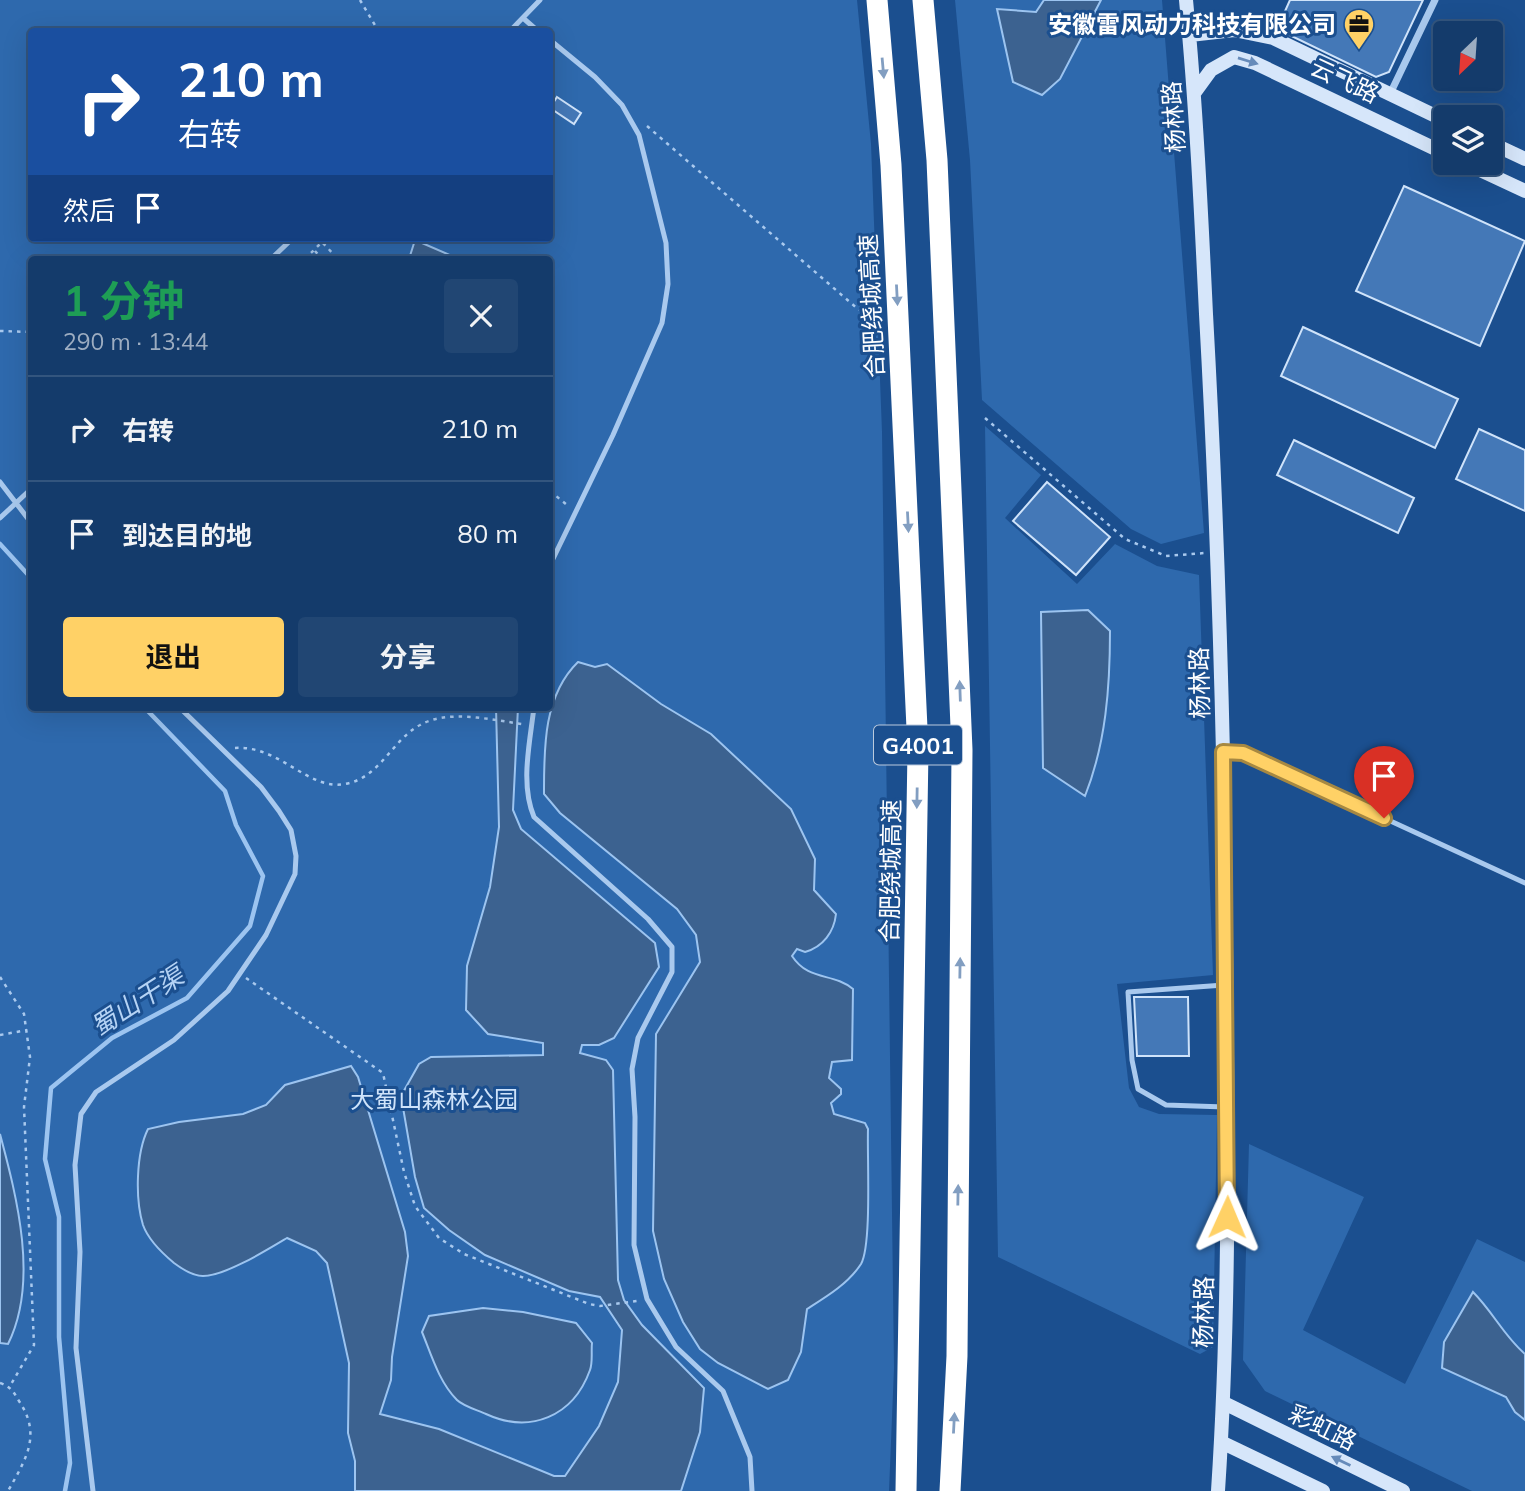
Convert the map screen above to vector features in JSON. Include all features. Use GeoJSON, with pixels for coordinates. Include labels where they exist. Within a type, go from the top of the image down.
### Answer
{"type":"FeatureCollection","features":[{"type":"Feature","properties":{"kind":"highway","name":"合肥绕城高速"},"geometry":{"type":"LineString","coordinates":[[877,0],[891,165],[918,750],[906,1491]]}},
{"type":"Feature","properties":{"kind":"highway","name":"G4001"},"geometry":{"type":"LineString","coordinates":[[923,0],[937,160],[962,750],[957,1356],[950,1491]]}},
{"type":"Feature","properties":{"kind":"street","name":"杨林路"},"geometry":{"type":"LineString","coordinates":[[1186,0],[1195,92],[1219,552],[1228,1107],[1224,1404],[1218,1491]]}},
{"type":"Feature","properties":{"kind":"street"},"geometry":{"type":"LineString","coordinates":[[1390,95],[1435,0]]}},
{"type":"Feature","properties":{"kind":"street","name":"云飞路"},"geometry":{"type":"LineString","coordinates":[[1190,36],[1234,30],[1273,38],[1433,115]]}},
{"type":"Feature","properties":{"kind":"street","name":"云飞路"},"geometry":{"type":"LineString","coordinates":[[1195,92],[1211,70],[1234,57],[1255,63],[1433,147]]}},
{"type":"Feature","properties":{"kind":"street"},"geometry":{"type":"LineString","coordinates":[[1503,149],[1525,159]]}},
{"type":"Feature","properties":{"kind":"street"},"geometry":{"type":"LineString","coordinates":[[1491,175],[1525,191]]}},
{"type":"Feature","properties":{"kind":"street","name":"彩虹路"},"geometry":{"type":"LineString","coordinates":[[1224,1404],[1403,1491]]}},
{"type":"Feature","properties":{"kind":"street"},"geometry":{"type":"LineString","coordinates":[[1222,1442],[1323,1491]]}},
{"type":"Feature","properties":{"kind":"lane"},"geometry":{"type":"LineString","coordinates":[[513,28],[540,0]]}},
{"type":"Feature","properties":{"kind":"lane"},"geometry":{"type":"LineString","coordinates":[[523,19],[534,28]]}},
{"type":"Feature","properties":{"kind":"lane"},"geometry":{"type":"LineString","coordinates":[[553,42],[595,77],[622,105],[639,135],[666,243],[668,284],[662,323],[553,559]]}},
{"type":"Feature","properties":{"kind":"lane"},"geometry":{"type":"LineString","coordinates":[[274,256],[289,242]]}},
{"type":"Feature","properties":{"kind":"lane"},"geometry":{"type":"LineString","coordinates":[[0,482],[28,519]]}},
{"type":"Feature","properties":{"kind":"lane"},"geometry":{"type":"LineString","coordinates":[[1,517],[28,492]]}},
{"type":"Feature","properties":{"kind":"lane"},"geometry":{"type":"LineString","coordinates":[[93,1491],[76,1348],[80,1252],[75,1165],[81,1114],[96,1092],[174,1040],[228,991],[284,903],[295,874],[296,856],[291,830],[279,811],[261,788],[183,711]]}},
{"type":"Feature","properties":{"kind":"lane"},"geometry":{"type":"LineString","coordinates":[[534,711],[527,769],[528,799],[534,817],[648,919],[673,950],[672,972],[638,1038],[632,1069],[635,1117],[634,1245],[647,1299],[676,1347],[723,1391],[750,1457],[752,1491]]}},
{"type":"Feature","properties":{"kind":"lane"},"geometry":{"type":"LineString","coordinates":[[1223,752],[1243,753],[1525,883]]}},
{"type":"Feature","properties":{"kind":"lane"},"geometry":{"type":"LineString","coordinates":[[1226,985],[1128,992],[1132,1060],[1138,1089],[1166,1105],[1228,1107]]}},
{"type":"Feature","properties":{"kind":"path"},"geometry":{"type":"LineString","coordinates":[[360,0],[377,28]]}},
{"type":"Feature","properties":{"kind":"path"},"geometry":{"type":"LineString","coordinates":[[622,105],[859,310]]}},
{"type":"Feature","properties":{"kind":"path"},"geometry":{"type":"LineString","coordinates":[[308,256],[322,243],[335,256]]}},
{"type":"Feature","properties":{"kind":"path"},"geometry":{"type":"LineString","coordinates":[[314,250],[319,256]]}},
{"type":"Feature","properties":{"kind":"path"},"geometry":{"type":"LineString","coordinates":[[0,331],[28,332]]}},
{"type":"Feature","properties":{"kind":"path"},"geometry":{"type":"LineString","coordinates":[[985,418],[1125,539],[1166,555],[1219,552]]}},
{"type":"Feature","properties":{"kind":"path"},"geometry":{"type":"LineString","coordinates":[[553,493],[576,512]]}},
{"type":"Feature","properties":{"kind":"path"},"geometry":{"type":"LineString","coordinates":[[221,750],[248,747],[265,751],[326,783],[344,785],[362,779],[422,724],[474,718],[532,726]]}},
{"type":"Feature","properties":{"kind":"path"},"geometry":{"type":"LineString","coordinates":[[240,974],[383,1073],[404,1172],[415,1206],[439,1238],[464,1254],[589,1304],[600,1306],[647,1299]]}},
{"type":"Feature","properties":{"kind":"path"},"geometry":{"type":"LineString","coordinates":[[0,977],[24,1014],[30,1057],[24,1107],[34,1345],[10,1387]]}},
{"type":"Feature","properties":{"kind":"path"},"geometry":{"type":"LineString","coordinates":[[0,1035],[27,1030]]}},
{"type":"Feature","properties":{"kind":"path"},"geometry":{"type":"LineString","coordinates":[[0,1383],[10,1387],[30,1416],[31,1437],[27,1457],[8,1491]]}},
{"type":"Feature","properties":{"kind":"green space","name":"大蜀山森林公园"},"geometry":{"type":"Polygon","coordinates":[[[0,0],[857,0],[871,144],[882,432],[894,1368],[889,1491],[0,1491],[0,0]]]}},
{"type":"Feature","properties":{"kind":"green space"},"geometry":{"type":"Polygon","coordinates":[[[955,0],[1162,0],[1204,533],[1161,544],[1131,529],[982,400],[970,160],[955,0]]]}},
{"type":"Feature","properties":{"kind":"green space"},"geometry":{"type":"Polygon","coordinates":[[[985,426],[1041,475],[1005,518],[1077,584],[1115,544],[1157,566],[1199,575],[1213,975],[1117,984],[1129,1088],[1139,1107],[1159,1114],[1217,1115],[1213,1347],[1200,1354],[998,1257],[985,426]]]}},
{"type":"Feature","properties":{"kind":"green space"},"geometry":{"type":"Polygon","coordinates":[[[1249,1144],[1364,1197],[1303,1330],[1405,1384],[1477,1239],[1525,1262],[1525,1491],[1472,1491],[1265,1391],[1243,1360],[1249,1144]]]}},
{"type":"Feature","properties":{"kind":"shaded area"},"geometry":{"type":"Polygon","coordinates":[[[1044,0],[1101,0],[1060,79],[1042,95],[1013,82],[997,9],[1036,12],[1044,0]]]}},
{"type":"Feature","properties":{"kind":"shaded area"},"geometry":{"type":"Polygon","coordinates":[[[414,242],[420,242],[452,256],[410,256],[414,242]]]}},
{"type":"Feature","properties":{"kind":"shaded area"},"geometry":{"type":"Polygon","coordinates":[[[1088,610],[1110,631],[1110,652],[1102,735],[1085,796],[1043,768],[1041,612],[1088,610]]]}},
{"type":"Feature","properties":{"kind":"shaded area"},"geometry":{"type":"Polygon","coordinates":[[[578,662],[595,667],[607,664],[661,704],[711,734],[791,809],[815,859],[814,890],[836,914],[833,927],[822,943],[805,952],[797,949],[792,956],[806,970],[837,980],[853,989],[852,1060],[832,1062],[829,1078],[841,1089],[841,1094],[831,1103],[834,1114],[865,1123],[868,1129],[867,1239],[861,1264],[850,1278],[807,1309],[801,1352],[788,1380],[768,1389],[718,1363],[700,1349],[683,1322],[664,1279],[653,1231],[656,1034],[700,962],[696,935],[677,909],[560,813],[544,794],[548,724],[558,691],[578,662]]]}},
{"type":"Feature","properties":{"kind":"shaded area"},"geometry":{"type":"Polygon","coordinates":[[[496,711],[518,711],[513,810],[521,829],[655,943],[659,967],[614,1038],[599,1045],[582,1045],[580,1053],[606,1060],[613,1070],[618,1280],[624,1300],[642,1325],[704,1388],[700,1432],[681,1491],[355,1491],[355,1461],[348,1433],[349,1363],[327,1263],[316,1251],[287,1238],[223,1272],[195,1275],[174,1263],[156,1246],[143,1225],[138,1190],[139,1163],[148,1129],[243,1114],[266,1105],[285,1085],[351,1066],[358,1077],[405,1232],[408,1256],[392,1357],[391,1380],[380,1414],[439,1429],[554,1476],[565,1476],[599,1426],[618,1382],[622,1330],[600,1297],[569,1291],[485,1255],[449,1230],[424,1208],[415,1177],[401,1096],[419,1064],[431,1057],[543,1055],[543,1043],[488,1034],[466,1010],[467,966],[490,887],[499,827],[496,711]]]}},
{"type":"Feature","properties":{"kind":"shaded area"},"geometry":{"type":"Polygon","coordinates":[[[0,1134],[18,1212],[24,1267],[17,1320],[8,1344],[0,1343],[0,1134]]]}},
{"type":"Feature","properties":{"kind":"shaded area"},"geometry":{"type":"Polygon","coordinates":[[[1473,1292],[1525,1354],[1525,1420],[1515,1412],[1506,1397],[1442,1368],[1444,1342],[1473,1292]]]}},
{"type":"Feature","properties":{"kind":"shaded area"},"geometry":{"type":"Polygon","coordinates":[[[483,1308],[523,1312],[576,1323],[592,1343],[590,1370],[573,1400],[548,1417],[518,1422],[502,1420],[457,1400],[445,1385],[422,1332],[429,1316],[483,1308]]]}},
{"type":"Feature","properties":{"kind":"building","name":"安徽雷风动力科技有限公司"},"geometry":{"type":"Polygon","coordinates":[[[1290,0],[1423,0],[1389,72],[1376,77],[1277,29],[1290,0]]]}},
{"type":"Feature","properties":{"kind":"building"},"geometry":{"type":"Polygon","coordinates":[[[557,97],[581,113],[574,124],[553,110],[557,97]]]}},
{"type":"Feature","properties":{"kind":"building"},"geometry":{"type":"Polygon","coordinates":[[[1404,186],[1525,241],[1480,346],[1356,291],[1404,186]]]}},
{"type":"Feature","properties":{"kind":"building"},"geometry":{"type":"Polygon","coordinates":[[[1303,327],[1458,399],[1435,448],[1281,376],[1303,327]]]}},
{"type":"Feature","properties":{"kind":"building"},"geometry":{"type":"Polygon","coordinates":[[[1479,429],[1525,450],[1525,511],[1456,479],[1479,429]]]}},
{"type":"Feature","properties":{"kind":"building"},"geometry":{"type":"Polygon","coordinates":[[[1294,440],[1414,498],[1398,533],[1277,475],[1294,440]]]}},
{"type":"Feature","properties":{"kind":"building"},"geometry":{"type":"Polygon","coordinates":[[[1047,482],[1110,537],[1076,575],[1013,521],[1047,482]]]}},
{"type":"Feature","properties":{"kind":"building"},"geometry":{"type":"Polygon","coordinates":[[[1134,997],[1188,997],[1189,1056],[1137,1056],[1134,997]]]}},
{"type":"Feature","properties":{"kind":"waterway","name":"蜀山干渠"},"geometry":{"type":"LineString","coordinates":[[0,544],[28,575]]}},
{"type":"Feature","properties":{"kind":"waterway","name":"蜀山干渠"},"geometry":{"type":"LineString","coordinates":[[65,1491],[70,1463],[59,1337],[59,1217],[45,1159],[51,1088],[112,1038],[187,998],[250,926],[263,876],[236,825],[225,791],[148,711]]}},
{"type":"Feature","properties":{"kind":"place","name":"安徽雷风动力科技有限公司"},"geometry":{"type":"Point","coordinates":[1359,51]}},
{"type":"Feature","properties":{"kind":"route"},"geometry":{"type":"LineString","coordinates":[[1227,1217],[1223,752],[1243,753],[1384,818]]}}]}
